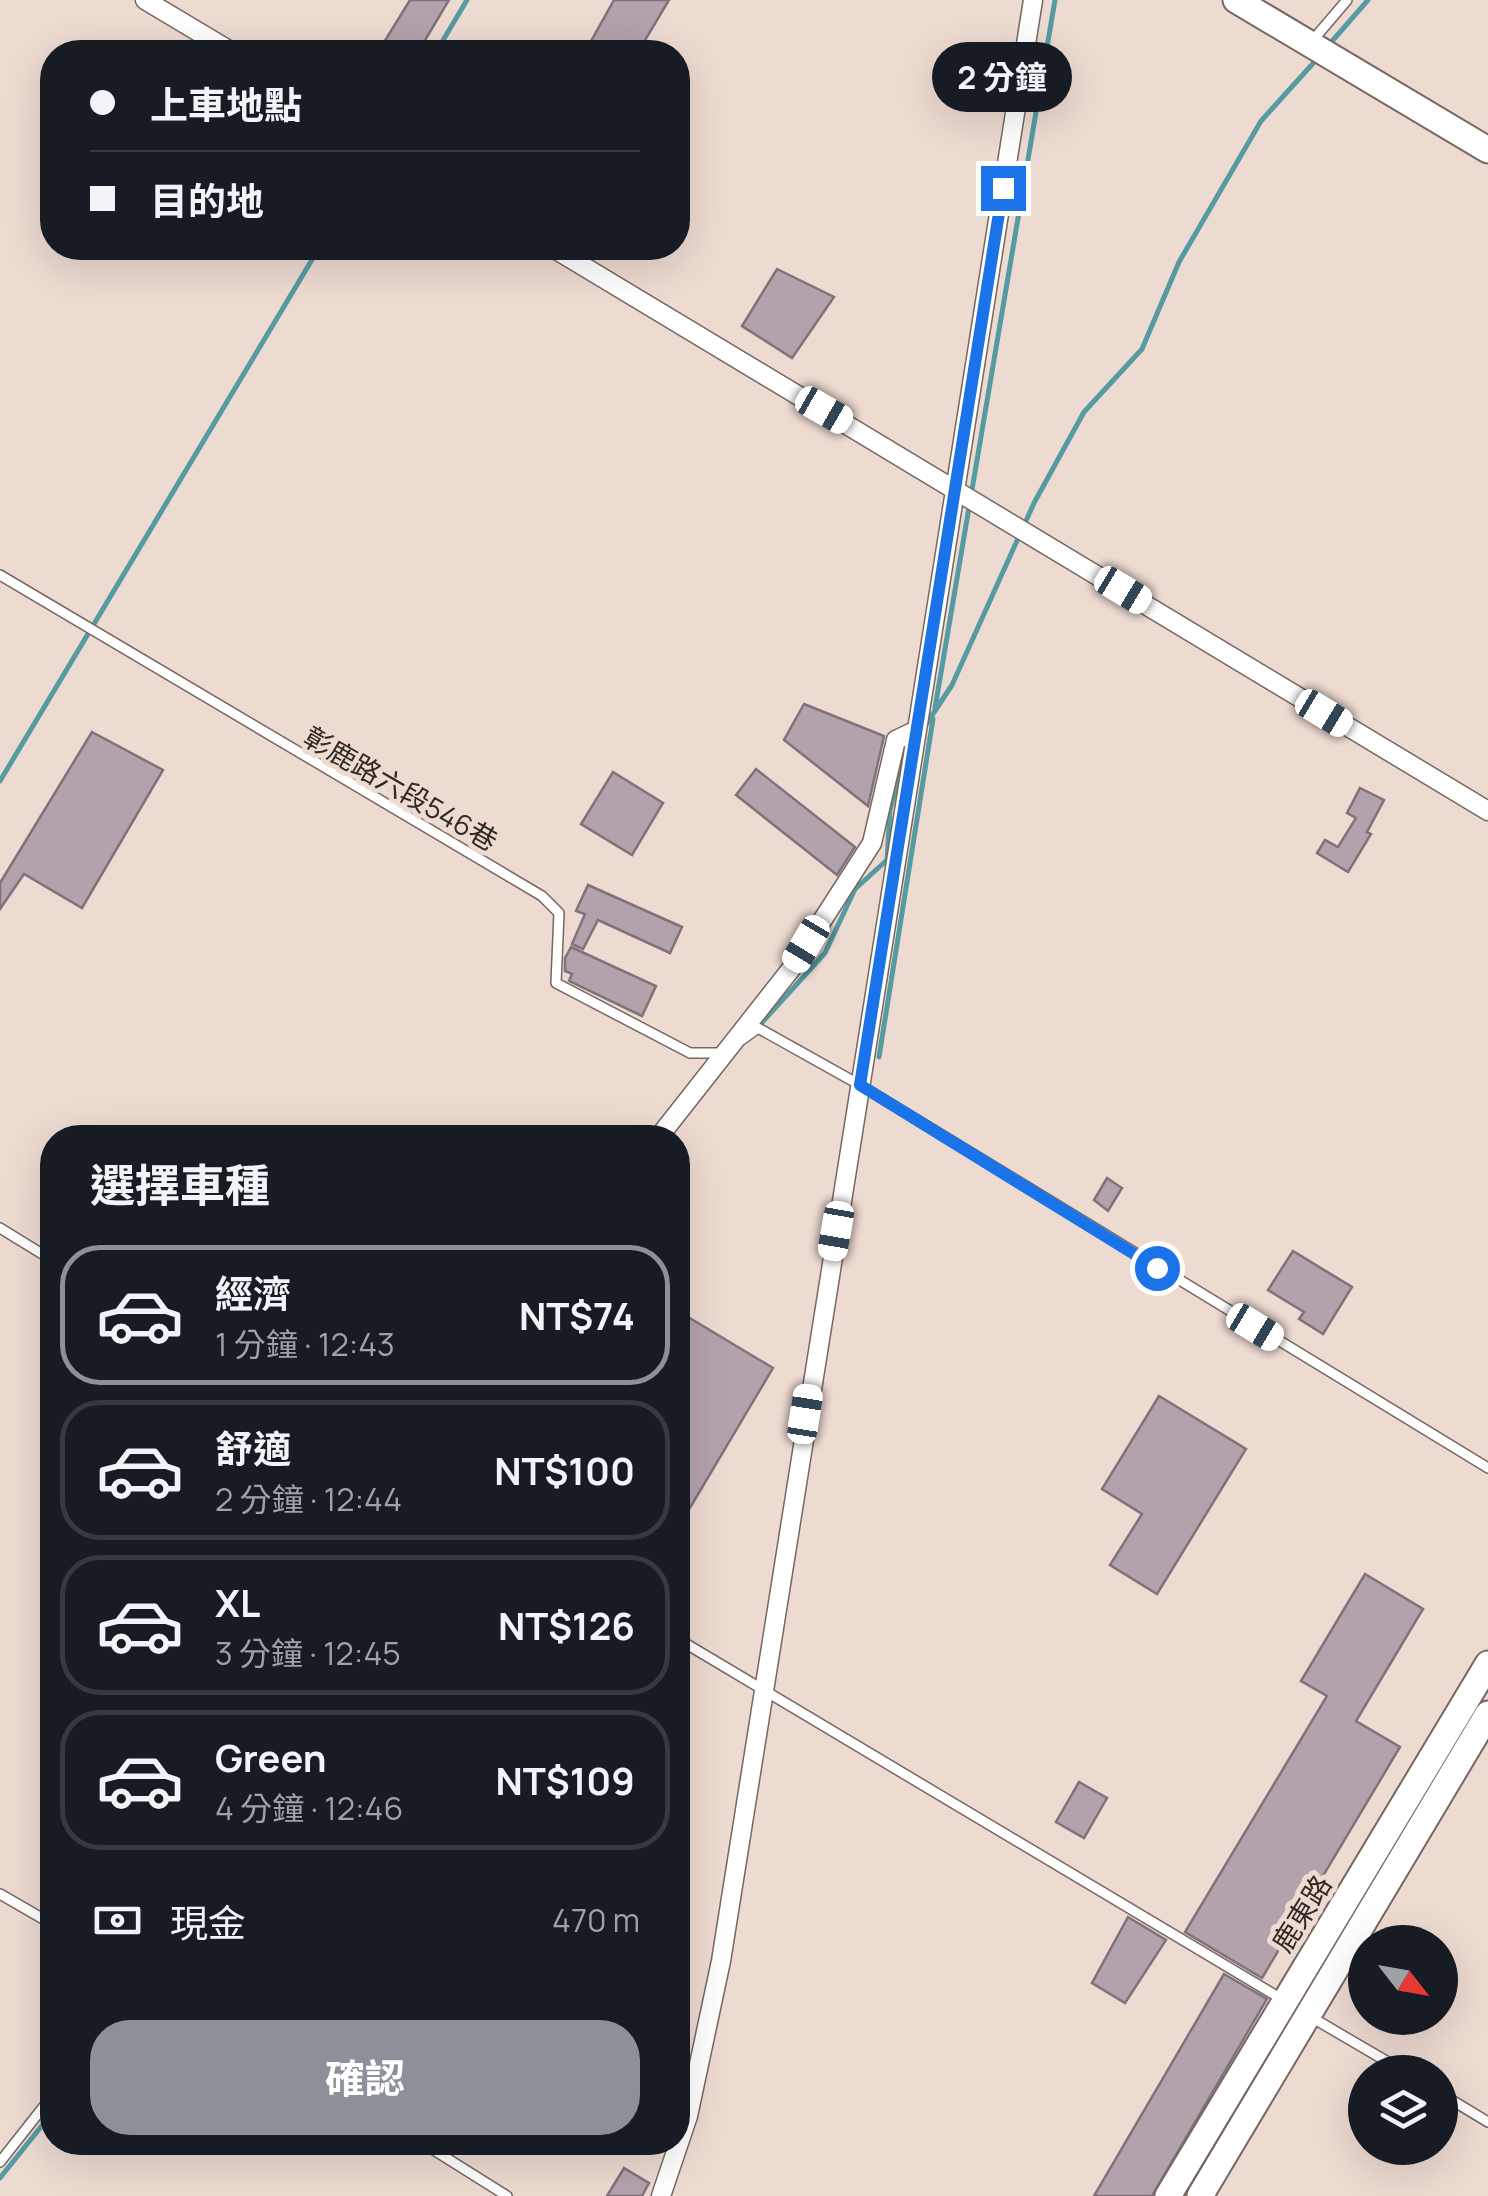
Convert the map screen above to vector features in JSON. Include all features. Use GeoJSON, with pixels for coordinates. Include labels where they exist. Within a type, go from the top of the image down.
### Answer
{"type":"FeatureCollection","features":[{"type":"Feature","properties":{"kind":"street"},"geometry":{"type":"LineString","coordinates":[[145,0],[212,40]]}},
{"type":"Feature","properties":{"kind":"street"},"geometry":{"type":"LineString","coordinates":[[690,2107],[721,1961],[1032,0]]}},
{"type":"Feature","properties":{"kind":"street"},"geometry":{"type":"LineString","coordinates":[[1236,0],[1488,150]]}},
{"type":"Feature","properties":{"kind":"street"},"geometry":{"type":"LineString","coordinates":[[573,260],[1488,812]]}},
{"type":"Feature","properties":{"kind":"street"},"geometry":{"type":"LineString","coordinates":[[668,1125],[791,969],[872,843],[896,740],[917,730]]}},
{"type":"Feature","properties":{"kind":"street","name":"鹿東路"},"geometry":{"type":"LineString","coordinates":[[1168,2196],[1488,1664]]}},
{"type":"Feature","properties":{"kind":"street","name":"鹿東路"},"geometry":{"type":"LineString","coordinates":[[1200,2196],[1488,1714]]}},
{"type":"Feature","properties":{"kind":"street"},"geometry":{"type":"LineString","coordinates":[[661,2196],[675,2155]]}},
{"type":"Feature","properties":{"kind":"lane"},"geometry":{"type":"LineString","coordinates":[[1310,44],[1347,0]]}},
{"type":"Feature","properties":{"kind":"lane","name":"彰鹿路六段546巷"},"geometry":{"type":"LineString","coordinates":[[0,575],[542,896],[559,912],[556,983],[690,1053],[721,1053]]}},
{"type":"Feature","properties":{"kind":"lane"},"geometry":{"type":"LineString","coordinates":[[721,1053],[758,1028],[860,1085],[1488,1468]]}},
{"type":"Feature","properties":{"kind":"lane"},"geometry":{"type":"LineString","coordinates":[[0,1228],[40,1253]]}},
{"type":"Feature","properties":{"kind":"lane"},"geometry":{"type":"LineString","coordinates":[[690,1646],[1376,2055]]}},
{"type":"Feature","properties":{"kind":"lane"},"geometry":{"type":"LineString","coordinates":[[0,1894],[40,1917]]}},
{"type":"Feature","properties":{"kind":"lane"},"geometry":{"type":"LineString","coordinates":[[1458,2104],[1488,2122]]}},
{"type":"Feature","properties":{"kind":"lane"},"geometry":{"type":"LineString","coordinates":[[0,2162],[40,2111]]}},
{"type":"Feature","properties":{"kind":"lane"},"geometry":{"type":"LineString","coordinates":[[442,2155],[507,2196]]}},
{"type":"Feature","properties":{"kind":"building"},"geometry":{"type":"Polygon","coordinates":[[[410,0],[449,0],[425,40],[385,40],[410,0]]]}},
{"type":"Feature","properties":{"kind":"building"},"geometry":{"type":"Polygon","coordinates":[[[614,0],[669,0],[645,40],[592,40],[614,0]]]}},
{"type":"Feature","properties":{"kind":"building"},"geometry":{"type":"Polygon","coordinates":[[[777,269],[834,297],[792,358],[742,326],[777,269]]]}},
{"type":"Feature","properties":{"kind":"building"},"geometry":{"type":"Polygon","coordinates":[[[804,704],[884,736],[868,806],[784,740],[804,704]]]}},
{"type":"Feature","properties":{"kind":"building"},"geometry":{"type":"Polygon","coordinates":[[[92,732],[163,770],[82,908],[24,874],[0,909],[0,883],[92,732]]]}},
{"type":"Feature","properties":{"kind":"building"},"geometry":{"type":"Polygon","coordinates":[[[756,769],[855,847],[837,875],[736,795],[756,769]]]}},
{"type":"Feature","properties":{"kind":"building"},"geometry":{"type":"Polygon","coordinates":[[[613,772],[663,803],[632,855],[581,824],[613,772]]]}},
{"type":"Feature","properties":{"kind":"building"},"geometry":{"type":"Polygon","coordinates":[[[1360,788],[1384,800],[1367,832],[1371,834],[1348,872],[1317,853],[1325,840],[1338,847],[1356,818],[1347,813],[1360,788]]]}},
{"type":"Feature","properties":{"kind":"building"},"geometry":{"type":"Polygon","coordinates":[[[588,885],[682,927],[670,953],[598,920],[583,949],[572,944],[585,914],[576,911],[588,885]]]}},
{"type":"Feature","properties":{"kind":"building"},"geometry":{"type":"Polygon","coordinates":[[[571,947],[656,986],[642,1016],[569,981],[572,974],[565,971],[565,958],[571,947]]]}},
{"type":"Feature","properties":{"kind":"building"},"geometry":{"type":"Polygon","coordinates":[[[1107,1178],[1122,1188],[1108,1211],[1094,1200],[1107,1178]]]}},
{"type":"Feature","properties":{"kind":"building"},"geometry":{"type":"Polygon","coordinates":[[[1293,1251],[1352,1287],[1323,1334],[1299,1319],[1304,1312],[1268,1290],[1293,1251]]]}},
{"type":"Feature","properties":{"kind":"building"},"geometry":{"type":"Polygon","coordinates":[[[690,1318],[773,1368],[690,1508],[690,1318]]]}},
{"type":"Feature","properties":{"kind":"building"},"geometry":{"type":"Polygon","coordinates":[[[1159,1396],[1246,1449],[1157,1594],[1110,1565],[1142,1514],[1102,1489],[1159,1396]]]}},
{"type":"Feature","properties":{"kind":"building"},"geometry":{"type":"Polygon","coordinates":[[[1365,1574],[1423,1609],[1356,1721],[1400,1747],[1262,1978],[1185,1932],[1327,1696],[1301,1681],[1365,1574]]]}},
{"type":"Feature","properties":{"kind":"building"},"geometry":{"type":"Polygon","coordinates":[[[1079,1782],[1107,1798],[1084,1838],[1056,1822],[1079,1782]]]}},
{"type":"Feature","properties":{"kind":"building"},"geometry":{"type":"Polygon","coordinates":[[[1128,1917],[1166,1940],[1125,2003],[1092,1983],[1128,1917]]]}},
{"type":"Feature","properties":{"kind":"building"},"geometry":{"type":"Polygon","coordinates":[[[1224,1974],[1267,1999],[1152,2196],[1094,2196],[1224,1974]]]}},
{"type":"Feature","properties":{"kind":"building"},"geometry":{"type":"Polygon","coordinates":[[[624,2168],[649,2183],[642,2196],[607,2196],[624,2168]]]}},
{"type":"Feature","properties":{"kind":"waterway"},"geometry":{"type":"LineString","coordinates":[[443,40],[467,0]]}},
{"type":"Feature","properties":{"kind":"waterway"},"geometry":{"type":"LineString","coordinates":[[935,708],[1055,0]]}},
{"type":"Feature","properties":{"kind":"waterway"},"geometry":{"type":"LineString","coordinates":[[1327,47],[1368,0]]}},
{"type":"Feature","properties":{"kind":"waterway"},"geometry":{"type":"LineString","coordinates":[[923,729],[952,685],[1034,503],[1084,412],[1142,349],[1179,262],[1261,121],[1317,59]]}},
{"type":"Feature","properties":{"kind":"waterway"},"geometry":{"type":"LineString","coordinates":[[0,781],[312,260]]}},
{"type":"Feature","properties":{"kind":"waterway"},"geometry":{"type":"LineString","coordinates":[[879,1057],[933,719]]}},
{"type":"Feature","properties":{"kind":"waterway"},"geometry":{"type":"LineString","coordinates":[[757,1028],[825,953],[855,889],[887,860],[890,810],[906,749]]}},
{"type":"Feature","properties":{"kind":"waterway"},"geometry":{"type":"LineString","coordinates":[[0,2178],[40,2128]]}},
{"type":"Feature","properties":{"kind":"route"},"geometry":{"type":"LineString","coordinates":[[1003,188],[860,1085],[1157,1268]]}}]}
